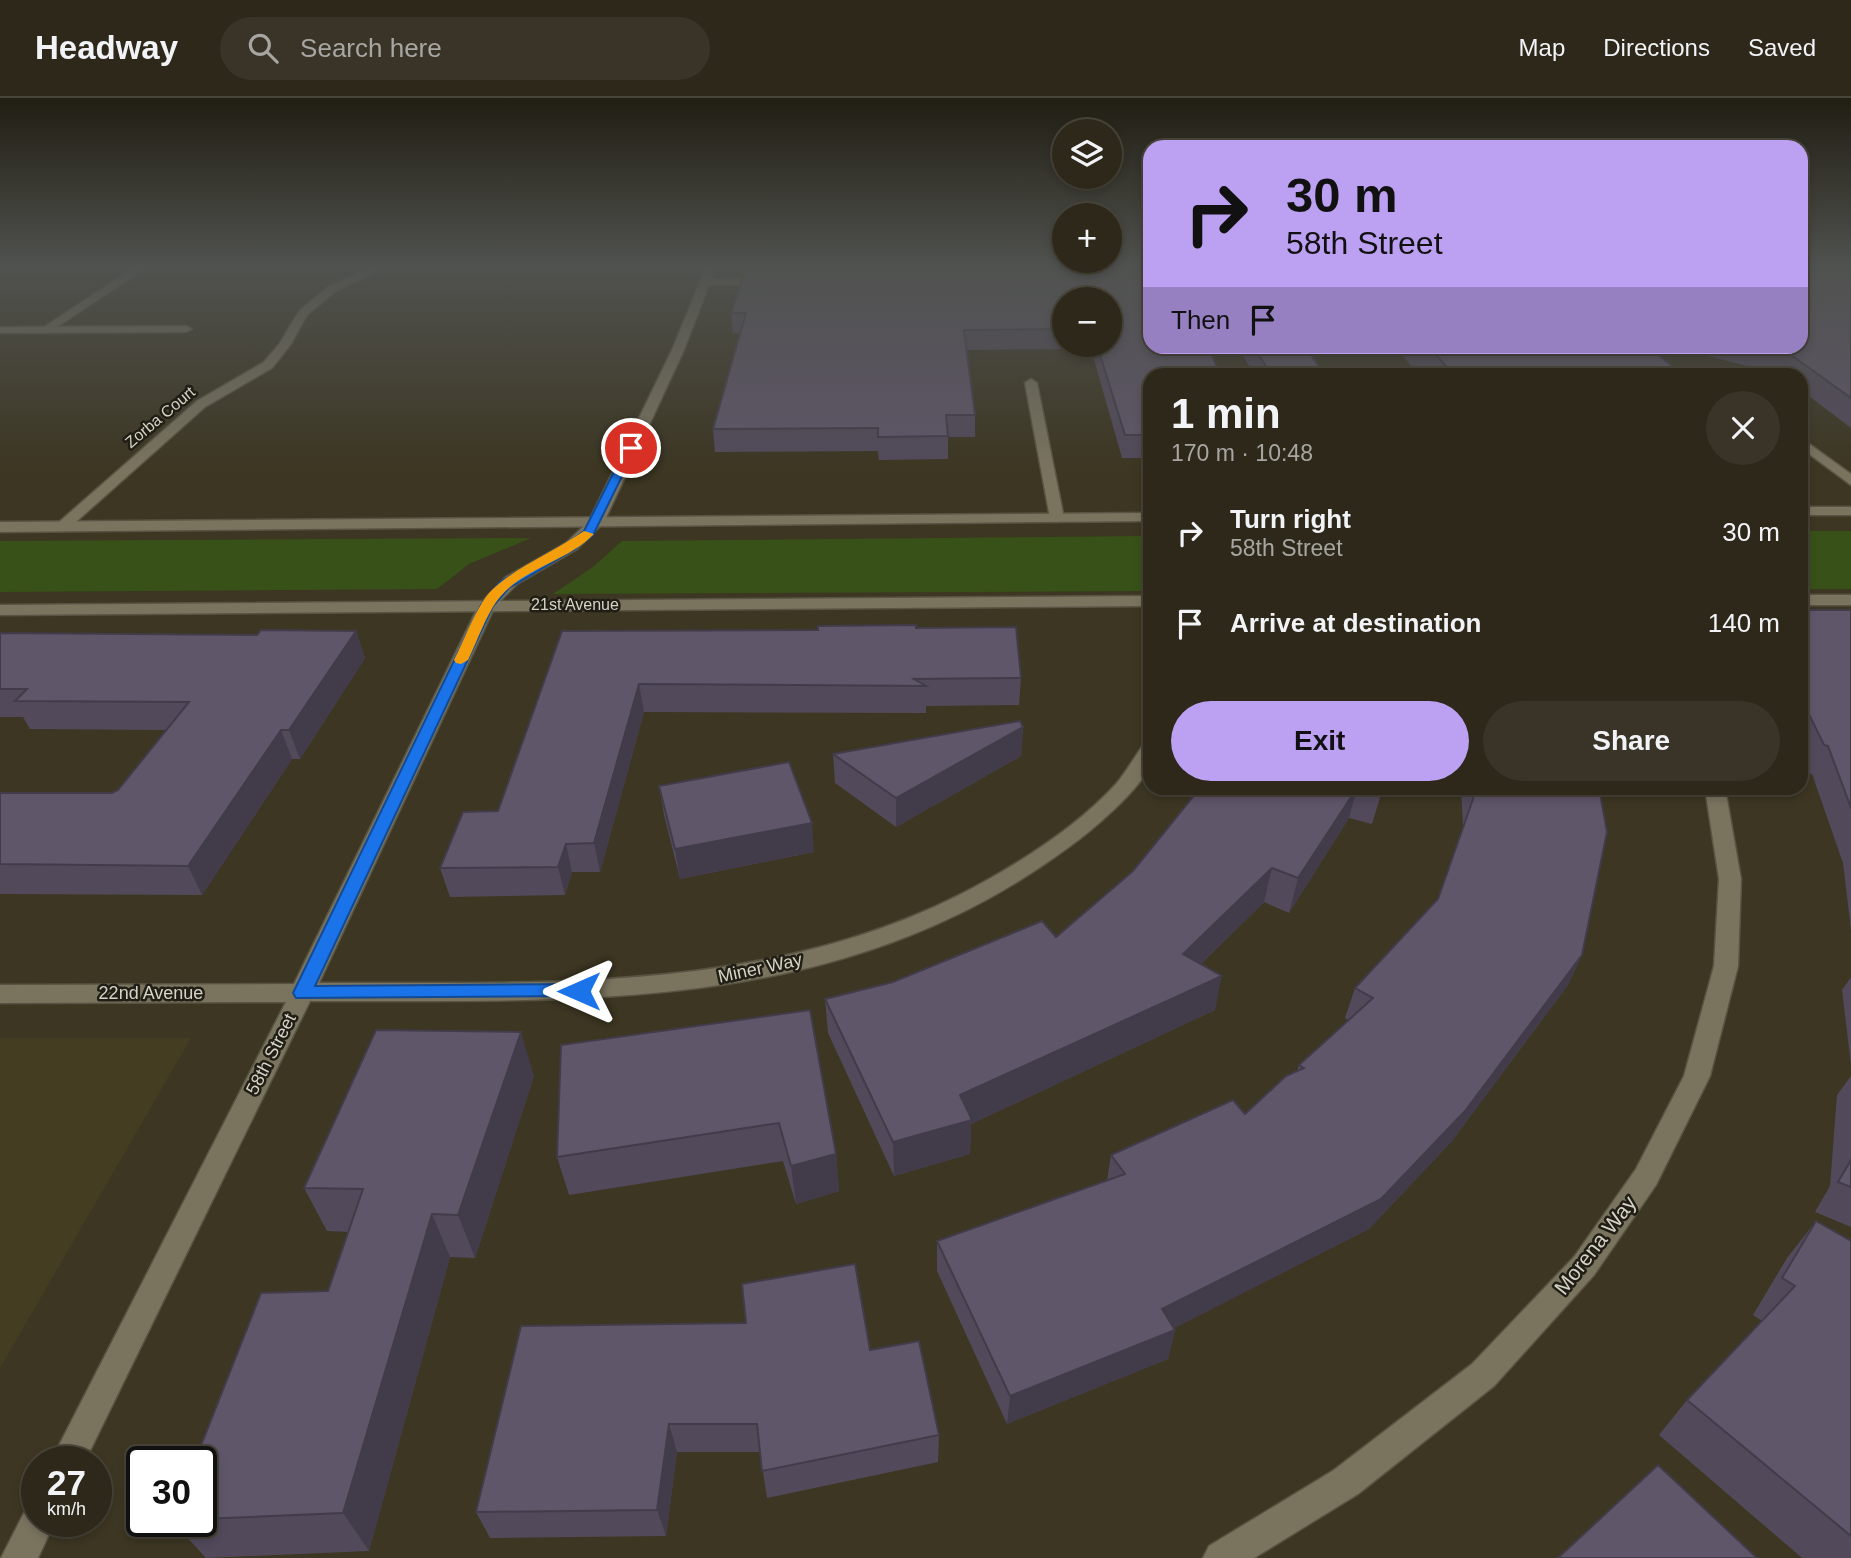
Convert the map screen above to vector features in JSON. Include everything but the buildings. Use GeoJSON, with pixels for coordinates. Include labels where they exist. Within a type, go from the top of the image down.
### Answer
{"type":"FeatureCollection","features":[{"type":"Feature","properties":{"kind":"street","name":"Zorba Court"},"geometry":{"type":"LineString","coordinates":[[63,526],[201,404],[268,365],[290,335]]}},
{"type":"Feature","properties":{"kind":"street","name":"58th Street"},"geometry":{"type":"LineString","coordinates":[[76,1446],[302,993],[487,605],[505,585],[579,541],[596,522],[684,335]]}},
{"type":"Feature","properties":{"kind":"street"},"geometry":{"type":"LineString","coordinates":[[1031,383],[1058,518]]}},
{"type":"Feature","properties":{"kind":"street"},"geometry":{"type":"LineString","coordinates":[[1808,447],[1851,481]]}},
{"type":"Feature","properties":{"kind":"street"},"geometry":{"type":"LineString","coordinates":[[1808,511],[1851,511]]}},
{"type":"Feature","properties":{"kind":"street"},"geometry":{"type":"LineString","coordinates":[[0,527],[1143,517]]}},
{"type":"Feature","properties":{"kind":"street"},"geometry":{"type":"LineString","coordinates":[[1808,600],[1851,600]]}},
{"type":"Feature","properties":{"kind":"street","name":"21st Avenue"},"geometry":{"type":"LineString","coordinates":[[0,610],[1143,601]]}},
{"type":"Feature","properties":{"kind":"street","name":"Miner Way"},"geometry":{"type":"LineString","coordinates":[[302,993],[579,991],[682,983],[791,963],[882,936],[966,902],[1027,867],[1078,831],[1124,787],[1143,758]]}},
{"type":"Feature","properties":{"kind":"street","name":"Morena Way"},"geometry":{"type":"LineString","coordinates":[[1221,1558],[1346,1482],[1483,1375],[1584,1266],[1646,1177],[1697,1076],[1726,965],[1730,880],[1716,795]]}},
{"type":"Feature","properties":{"kind":"street","name":"22nd Avenue"},"geometry":{"type":"LineString","coordinates":[[0,994],[302,993]]}},
{"type":"Feature","properties":{"kind":"street"},"geometry":{"type":"LineString","coordinates":[[19,1558],[30,1537]]}},
{"type":"Feature","properties":{"kind":"shaded area"},"geometry":{"type":"Polygon","coordinates":[[[0,1038],[191,1038],[0,1368],[0,1038]]]}},
{"type":"Feature","properties":{"kind":"green space"},"geometry":{"type":"Polygon","coordinates":[[[1808,531],[1851,531],[1851,589],[1808,589],[1808,531]]]}},
{"type":"Feature","properties":{"kind":"green space"},"geometry":{"type":"Polygon","coordinates":[[[1143,536],[1143,591],[553,594],[593,567],[622,541],[1143,536]]]}},
{"type":"Feature","properties":{"kind":"green space"},"geometry":{"type":"Polygon","coordinates":[[[531,538],[469,564],[437,589],[0,592],[0,541],[531,538]]]}},
{"type":"Feature","properties":{"kind":"slow traffic"},"geometry":{"type":"LineString","coordinates":[[461,660],[494,595],[505,585],[588,534]]}},
{"type":"Feature","properties":{"kind":"route"},"geometry":{"type":"LineString","coordinates":[[579,991],[302,993],[487,605],[505,585],[589,533],[631,448]]}}]}
